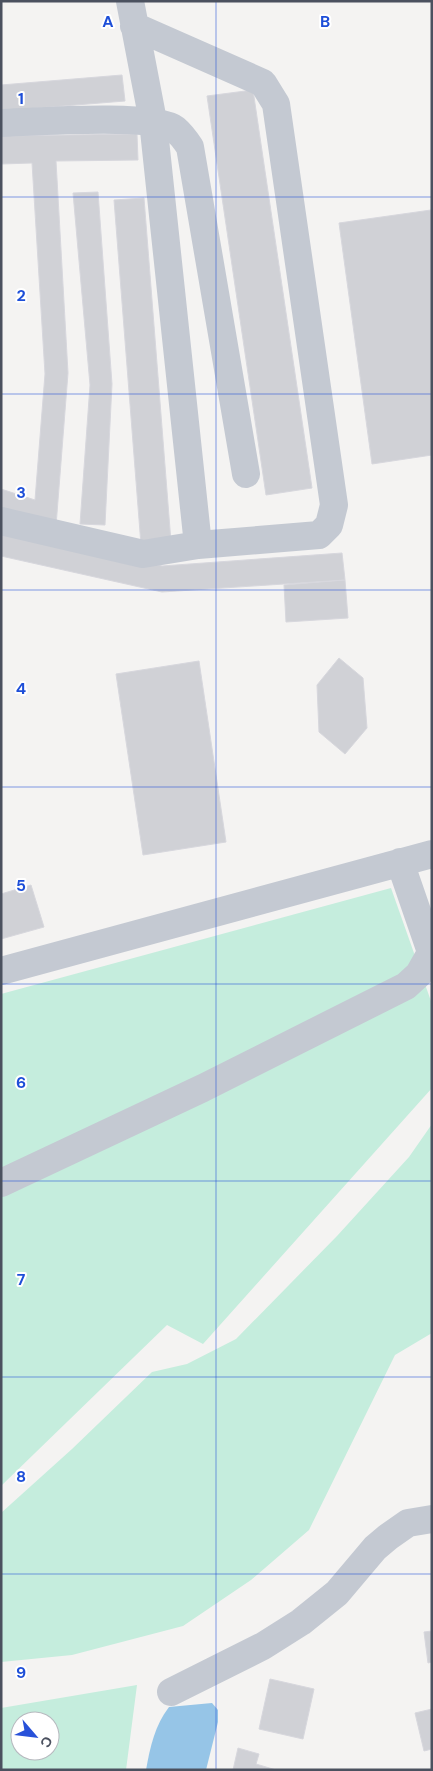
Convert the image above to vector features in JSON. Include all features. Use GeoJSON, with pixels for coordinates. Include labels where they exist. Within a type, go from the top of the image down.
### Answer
{"type":"FeatureCollection","features":[{"type":"Feature","properties":{"kind":"street"},"geometry":{"type":"LineString","coordinates":[[132,14],[153,121],[198,545]]}},
{"type":"Feature","properties":{"kind":"street"},"geometry":{"type":"LineString","coordinates":[[1,521],[143,554],[198,545],[319,535],[329,525],[334,505],[276,104],[262,83],[132,14]]}},
{"type":"Feature","properties":{"kind":"street"},"geometry":{"type":"LineString","coordinates":[[1,123],[153,121],[174,128],[190,147],[246,474]]}},
{"type":"Feature","properties":{"kind":"street"},"geometry":{"type":"LineString","coordinates":[[1,971],[432,854]]}},
{"type":"Feature","properties":{"kind":"street"},"geometry":{"type":"LineString","coordinates":[[1,1183],[203,1088],[406,986],[419,974],[432,952],[400,862]]}},
{"type":"Feature","properties":{"kind":"street"},"geometry":{"type":"LineString","coordinates":[[171,1692],[263,1646],[301,1622],[337,1593],[374,1548],[408,1523],[432,1519]]}},
{"type":"Feature","properties":{"kind":"green space"},"geometry":{"type":"Polygon","coordinates":[[[391,888],[432,1004],[432,1088],[203,1344],[167,1325],[1,1486],[1,994],[391,888]]]}},
{"type":"Feature","properties":{"kind":"green space"},"geometry":{"type":"Polygon","coordinates":[[[432,1124],[432,1333],[395,1355],[309,1530],[251,1580],[183,1626],[72,1655],[1,1662],[1,1513],[72,1449],[152,1372],[187,1364],[236,1339],[337,1236],[409,1157],[432,1124]]]}},
{"type":"Feature","properties":{"kind":"green space"},"geometry":{"type":"Polygon","coordinates":[[[137,1685],[126,1770],[1,1770],[1,1708],[137,1685]]]}},
{"type":"Feature","properties":{"kind":"water"},"geometry":{"type":"Polygon","coordinates":[[[212,1703],[218,1710],[218,1722],[206,1770],[146,1770],[154,1737],[160,1721],[169,1707],[212,1703]]]}},
{"type":"Feature","properties":{"kind":"building"},"geometry":{"type":"Polygon","coordinates":[[[122,75],[125,101],[1,111],[1,85],[122,75]]]}},
{"type":"Feature","properties":{"kind":"building"},"geometry":{"type":"Polygon","coordinates":[[[253,90],[312,488],[266,495],[207,96],[253,90]]]}},
{"type":"Feature","properties":{"kind":"building"},"geometry":{"type":"Polygon","coordinates":[[[137,134],[138,160],[56,161],[68,373],[56,526],[1,510],[1,489],[35,500],[45,374],[32,163],[1,164],[1,136],[137,134]]]}},
{"type":"Feature","properties":{"kind":"building"},"geometry":{"type":"Polygon","coordinates":[[[98,192],[112,384],[105,525],[80,524],[90,385],[73,193],[98,192]]]}},
{"type":"Feature","properties":{"kind":"building"},"geometry":{"type":"Polygon","coordinates":[[[144,198],[171,542],[141,545],[114,200],[144,198]]]}},
{"type":"Feature","properties":{"kind":"building"},"geometry":{"type":"Polygon","coordinates":[[[431,210],[432,455],[372,464],[339,223],[431,210]]]}},
{"type":"Feature","properties":{"kind":"building"},"geometry":{"type":"Polygon","coordinates":[[[1,533],[162,566],[342,553],[345,580],[162,592],[1,556],[1,533]]]}},
{"type":"Feature","properties":{"kind":"building"},"geometry":{"type":"Polygon","coordinates":[[[345,580],[348,618],[286,622],[284,585],[345,580]]]}},
{"type":"Feature","properties":{"kind":"building"},"geometry":{"type":"Polygon","coordinates":[[[339,658],[363,678],[367,728],[345,754],[319,732],[317,685],[339,658]]]}},
{"type":"Feature","properties":{"kind":"building"},"geometry":{"type":"Polygon","coordinates":[[[199,661],[226,842],[143,855],[116,674],[199,661]]]}},
{"type":"Feature","properties":{"kind":"building"},"geometry":{"type":"Polygon","coordinates":[[[31,885],[44,927],[1,939],[1,894],[31,885]]]}},
{"type":"Feature","properties":{"kind":"building"},"geometry":{"type":"Polygon","coordinates":[[[432,1631],[432,1662],[428,1663],[424,1632],[432,1631]]]}},
{"type":"Feature","properties":{"kind":"building"},"geometry":{"type":"Polygon","coordinates":[[[270,1679],[314,1689],[303,1739],[259,1729],[270,1679]]]}},
{"type":"Feature","properties":{"kind":"building"},"geometry":{"type":"Polygon","coordinates":[[[432,1709],[432,1749],[424,1751],[415,1713],[432,1709]]]}},
{"type":"Feature","properties":{"kind":"building"},"geometry":{"type":"Polygon","coordinates":[[[238,1748],[259,1754],[256,1764],[276,1770],[233,1770],[238,1748]]]}}]}
